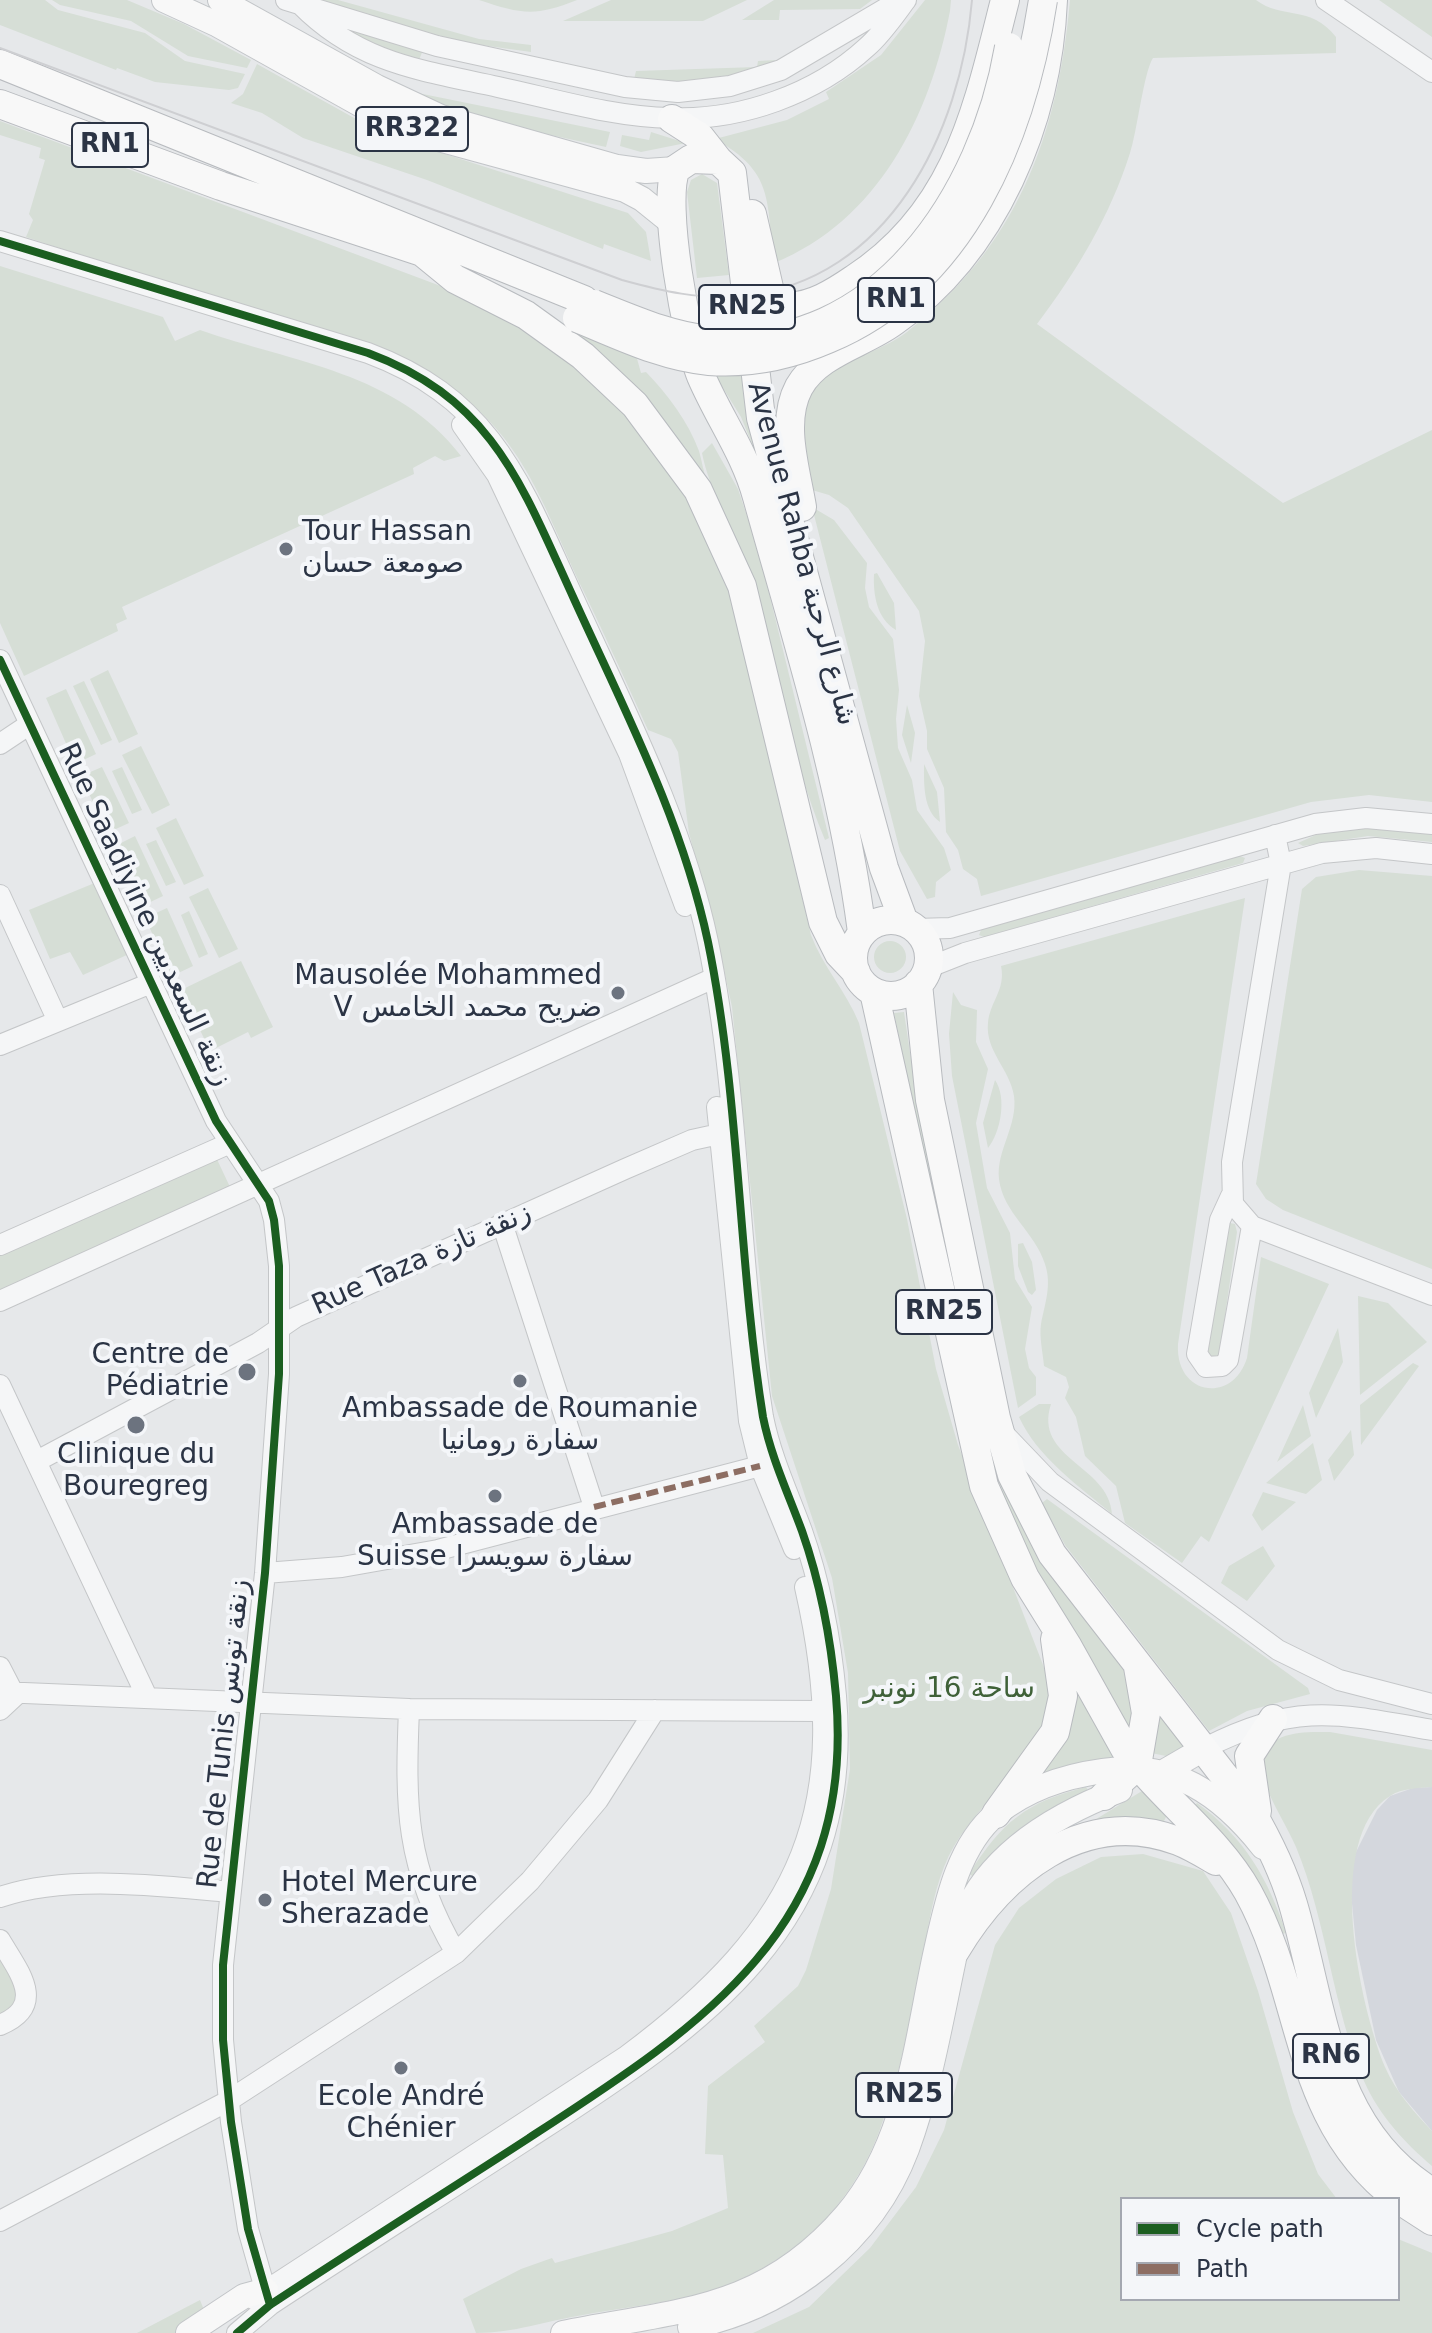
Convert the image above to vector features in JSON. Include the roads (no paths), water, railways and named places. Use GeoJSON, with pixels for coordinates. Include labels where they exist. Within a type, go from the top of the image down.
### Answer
{"type":"FeatureCollection","features":[{"type":"Feature","properties":{"kind":"highway"},"geometry":{"type":"LineString","coordinates":[[672,119],[700,137],[753,216],[770,292],[779,303],[802,306],[864,273],[915,226],[961,151],[984,89],[1005,0]]}},
{"type":"Feature","properties":{"kind":"highway","name":"RN1"},"geometry":{"type":"LineString","coordinates":[[0,104],[221,186],[422,252],[580,309],[687,337],[739,341],[816,324],[863,300],[922,247],[968,178],[998,100],[1009,47],[1013,0]]}},
{"type":"Feature","properties":{"kind":"highway","name":"RN1"},"geometry":{"type":"LineString","coordinates":[[0,64],[533,279],[580,309],[660,351],[709,361],[734,361],[808,347],[874,316],[928,271],[958,233],[983,190],[1024,93],[1043,0]]}},
{"type":"Feature","properties":{"kind":"highway"},"geometry":{"type":"LineString","coordinates":[[800,555],[803,522],[791,415],[798,389],[815,367],[894,322],[945,278],[966,251],[1001,195],[1039,102],[1053,0]]}},
{"type":"Feature","properties":{"kind":"highway"},"geometry":{"type":"LineString","coordinates":[[0,78],[194,151],[227,155]]}},
{"type":"Feature","properties":{"kind":"highway"},"geometry":{"type":"LineString","coordinates":[[0,89],[190,160],[207,170],[221,186]]}},
{"type":"Feature","properties":{"kind":"highway"},"geometry":{"type":"LineString","coordinates":[[676,169],[691,159],[726,172]]}},
{"type":"Feature","properties":{"kind":"highway","name":"Avenue Rahba شارع الرحبة"},"geometry":{"type":"LineString","coordinates":[[676,169],[669,195],[695,358],[753,481],[832,778],[862,932]]}},
{"type":"Feature","properties":{"kind":"highway","name":"Avenue Rahba شارع الرحبة"},"geometry":{"type":"LineString","coordinates":[[726,172],[756,391],[884,868],[910,926]]}},
{"type":"Feature","properties":{"kind":"highway"},"geometry":{"type":"LineString","coordinates":[[422,252],[455,279],[526,315],[583,356],[643,414],[698,490],[729,553],[745,598],[823,922],[839,954],[865,982],[897,995],[923,976]]}},
{"type":"Feature","properties":{"kind":"highway"},"geometry":{"type":"LineString","coordinates":[[862,932],[882,921],[910,926]]}},
{"type":"Feature","properties":{"kind":"highway","name":"RN25"},"geometry":{"type":"LineString","coordinates":[[910,926],[928,951],[923,976],[930,1100],[996,1418],[1012,1475],[1037,1529],[1086,1601],[1205,1748]]}},
{"type":"Feature","properties":{"kind":"highway","name":"RN25"},"geometry":{"type":"LineString","coordinates":[[862,932],[853,951],[865,982],[977,1462],[1013,1556],[1150,1773]]}},
{"type":"Feature","properties":{"kind":"highway","name":"RN25"},"geometry":{"type":"LineString","coordinates":[[996,1814],[1046,1749],[1060,1714],[1062,1677],[1052,1619]]}},
{"type":"Feature","properties":{"kind":"highway","name":"RN25"},"geometry":{"type":"LineString","coordinates":[[1136,1662],[1146,1713],[1150,1773]]}},
{"type":"Feature","properties":{"kind":"highway"},"geometry":{"type":"LineString","coordinates":[[1256,1820],[1249,1756],[1273,1719]]}},
{"type":"Feature","properties":{"kind":"highway","name":"RN6"},"geometry":{"type":"LineString","coordinates":[[1205,1748],[1256,1820],[1287,1887],[1327,2044],[1348,2100],[1379,2149],[1399,2169],[1432,2192]]}},
{"type":"Feature","properties":{"kind":"highway","name":"RN25"},"geometry":{"type":"LineString","coordinates":[[1104,1796],[1150,1773]]}},
{"type":"Feature","properties":{"kind":"highway","name":"RN6"},"geometry":{"type":"LineString","coordinates":[[1150,1773],[1232,1869],[1257,1911],[1273,1950],[1322,2106],[1358,2162],[1396,2197]]}},
{"type":"Feature","properties":{"kind":"highway"},"geometry":{"type":"LineString","coordinates":[[955,1951],[984,1907],[1020,1870],[1039,1856],[1083,1837],[1131,1832],[1155,1835],[1178,1841],[1232,1869]]}},
{"type":"Feature","properties":{"kind":"highway","name":"RN6"},"geometry":{"type":"LineString","coordinates":[[1400,2200],[1432,2221]]}},
{"type":"Feature","properties":{"kind":"main road","name":"RR322"},"geometry":{"type":"LineString","coordinates":[[164,0],[397,123],[466,148],[625,190],[642,199],[673,224]]}},
{"type":"Feature","properties":{"kind":"main road","name":"RR322"},"geometry":{"type":"LineString","coordinates":[[220,0],[377,87],[441,117],[617,167],[646,171],[676,169]]}},
{"type":"Feature","properties":{"kind":"main road","name":"RN25"},"geometry":{"type":"LineString","coordinates":[[563,2333],[703,2308],[750,2290],[793,2265],[848,2213],[876,2171],[896,2125],[953,1884],[971,1847],[996,1814],[1053,1783],[1150,1773],[1205,1748]]}},
{"type":"Feature","properties":{"kind":"main road"},"geometry":{"type":"LineString","coordinates":[[1150,1773],[1201,1790],[1236,1816],[1265,1849],[1287,1887]]}},
{"type":"Feature","properties":{"kind":"main road","name":"RN25"},"geometry":{"type":"LineString","coordinates":[[660,2333],[734,2316],[783,2293],[827,2261],[865,2222],[894,2176],[914,2126],[955,1951],[971,1898],[991,1871],[1042,1830],[1104,1796]]}},
{"type":"Feature","properties":{"kind":"main road"},"geometry":{"type":"LineString","coordinates":[[188,2333],[244,2296],[268,2297]]}},
{"type":"Feature","properties":{"kind":"street"},"geometry":{"type":"LineString","coordinates":[[293,2],[437,46],[625,87],[678,92],[730,86],[781,70],[903,0]]}},
{"type":"Feature","properties":{"kind":"street"},"geometry":{"type":"LineString","coordinates":[[293,2],[349,45],[388,62],[620,113],[672,119],[738,112],[802,90],[869,46],[903,0]]}},
{"type":"Feature","properties":{"kind":"street"},"geometry":{"type":"LineString","coordinates":[[1326,0],[1432,72]]}},
{"type":"Feature","properties":{"kind":"street"},"geometry":{"type":"LineString","coordinates":[[0,241],[368,353],[414,372],[452,398],[485,431],[511,469],[636,752],[708,980],[763,1417],[774,1460],[818,1583],[836,1698],[834,1797],[817,1857],[793,1910],[758,1961],[687,2029],[635,2069],[207,2333]]}},
{"type":"Feature","properties":{"kind":"street"},"geometry":{"type":"LineString","coordinates":[[0,255],[364,365],[407,383],[443,407],[473,439],[497,475],[636,752]]}},
{"type":"Feature","properties":{"kind":"street","name":"Rue Saadiyine زنقة السعديين"},"geometry":{"type":"LineString","coordinates":[[0,660],[228,1144],[257,1185]]}},
{"type":"Feature","properties":{"kind":"street"},"geometry":{"type":"LineString","coordinates":[[0,744],[30,724]]}},
{"type":"Feature","properties":{"kind":"street"},"geometry":{"type":"LineString","coordinates":[[910,926],[950,928],[1341,819],[1432,824]]}},
{"type":"Feature","properties":{"kind":"street"},"geometry":{"type":"LineString","coordinates":[[1275,835],[1281,864],[1232,1162],[1231,1196],[1237,1212],[1252,1226],[1432,1295]]}},
{"type":"Feature","properties":{"kind":"street"},"geometry":{"type":"LineString","coordinates":[[923,976],[965,953],[1281,864],[1357,848],[1432,854]]}},
{"type":"Feature","properties":{"kind":"street"},"geometry":{"type":"LineString","coordinates":[[0,895],[57,1019]]}},
{"type":"Feature","properties":{"kind":"street"},"geometry":{"type":"LineString","coordinates":[[0,1301],[708,980]]}},
{"type":"Feature","properties":{"kind":"street"},"geometry":{"type":"LineString","coordinates":[[0,1045],[57,1019],[151,983]]}},
{"type":"Feature","properties":{"kind":"street"},"geometry":{"type":"LineString","coordinates":[[237,2333],[268,2297],[625,2057],[681,2015],[727,1972],[765,1925],[804,1851],[818,1796],[822,1711],[815,1635],[789,1537],[760,1466],[745,1399],[726,1131]]}},
{"type":"Feature","properties":{"kind":"street","name":"Rue Taza زنقة تازة"},"geometry":{"type":"LineString","coordinates":[[37,1461],[258,1343],[281,1327],[502,1223],[692,1140],[726,1131]]}},
{"type":"Feature","properties":{"kind":"street"},"geometry":{"type":"LineString","coordinates":[[0,1245],[228,1144]]}},
{"type":"Feature","properties":{"kind":"street","name":"Rue de Tunis زنقة تونس"},"geometry":{"type":"LineString","coordinates":[[257,1185],[271,1206],[274,1220],[281,1327],[265,1573],[223,1965],[223,2040],[228,2101],[248,2229],[268,2297]]}},
{"type":"Feature","properties":{"kind":"street"},"geometry":{"type":"LineString","coordinates":[[1231,1196],[1220,1220],[1197,1354],[1206,1367],[1214,1368],[1228,1360],[1252,1226]]}},
{"type":"Feature","properties":{"kind":"street"},"geometry":{"type":"LineString","coordinates":[[502,1223],[594,1507]]}},
{"type":"Feature","properties":{"kind":"street"},"geometry":{"type":"LineString","coordinates":[[0,1385],[147,1697]]}},
{"type":"Feature","properties":{"kind":"street"},"geometry":{"type":"LineString","coordinates":[[996,1418],[1019,1454],[1042,1476],[1278,1650],[1349,1683],[1432,1704]]}},
{"type":"Feature","properties":{"kind":"street"},"geometry":{"type":"LineString","coordinates":[[265,1573],[342,1567],[399,1558],[760,1466]]}},
{"type":"Feature","properties":{"kind":"street"},"geometry":{"type":"LineString","coordinates":[[0,1667],[5,1699],[147,1697],[409,1709],[822,1711]]}},
{"type":"Feature","properties":{"kind":"street"},"geometry":{"type":"LineString","coordinates":[[409,1709],[406,1773],[411,1845],[436,1918],[456,1953]]}},
{"type":"Feature","properties":{"kind":"street"},"geometry":{"type":"LineString","coordinates":[[0,2221],[228,2101],[456,1953],[530,1881],[598,1800],[655,1710]]}},
{"type":"Feature","properties":{"kind":"street"},"geometry":{"type":"LineString","coordinates":[[1205,1748],[1247,1727],[1273,1719],[1337,1714],[1432,1730]]}},
{"type":"Feature","properties":{"kind":"street"},"geometry":{"type":"LineString","coordinates":[[0,1897],[57,1886],[173,1887],[230,1892]]}},
{"type":"Feature","properties":{"kind":"street"},"geometry":{"type":"LineString","coordinates":[[0,1940],[21,1977],[26,1996],[20,2013],[0,2025]]}},
{"type":"Feature","properties":{"kind":"tram line"},"geometry":{"type":"LineString","coordinates":[[0,48],[622,280],[681,294],[726,297],[794,284],[838,262],[876,231],[908,192],[933,148],[952,100],[965,50],[972,0]]}},
{"type":"Feature","properties":{"kind":"place","name":"Tour Hassan صومعة حسان"},"geometry":{"type":"Point","coordinates":[286,549]}},
{"type":"Feature","properties":{"kind":"place","name":"Mausolée Mohammed V ضريح محمد الخامس"},"geometry":{"type":"Point","coordinates":[618,993]}},
{"type":"Feature","properties":{"kind":"place","name":"Centre de Pédiatrie"},"geometry":{"type":"Point","coordinates":[247,1372]}},
{"type":"Feature","properties":{"kind":"place","name":"Ambassade de Roumanie سفارة رومانيا"},"geometry":{"type":"Point","coordinates":[520,1381]}},
{"type":"Feature","properties":{"kind":"place","name":"Clinique du Bouregreg"},"geometry":{"type":"Point","coordinates":[136,1425]}},
{"type":"Feature","properties":{"kind":"place","name":"Ambassade de Suisse سفارة سويسرا"},"geometry":{"type":"Point","coordinates":[495,1496]}},
{"type":"Feature","properties":{"kind":"place","name":"Hotel Mercure Sherazade"},"geometry":{"type":"Point","coordinates":[265,1900]}},
{"type":"Feature","properties":{"kind":"place","name":"Ecole André Chénier"},"geometry":{"type":"Point","coordinates":[401,2068]}},
{"type":"Feature","properties":{"kind":"park label","name":"ساحة 16 نونبر"},"geometry":{"type":"Point","coordinates":[949,1690]}}]}
